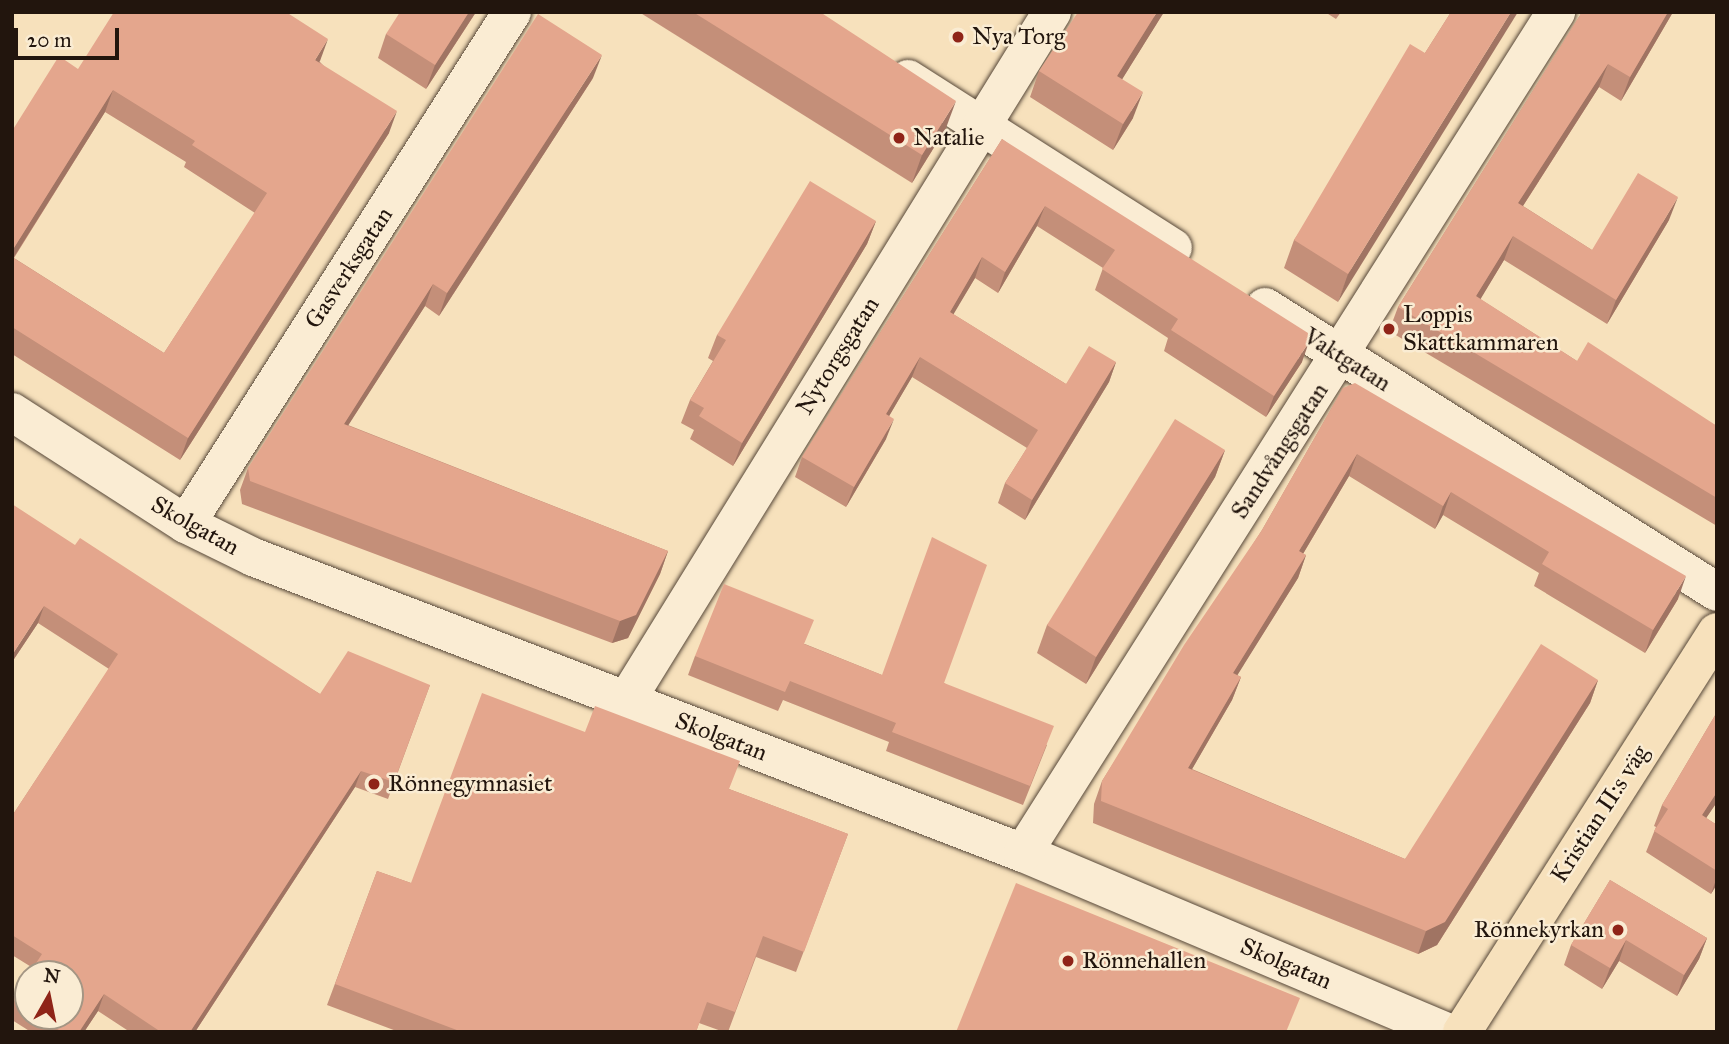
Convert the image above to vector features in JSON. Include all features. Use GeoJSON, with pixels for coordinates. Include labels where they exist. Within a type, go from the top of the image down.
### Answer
{"type":"FeatureCollection","features":[{"type":"Feature","properties":{"kind":"main road","name":"Kristian II:s väg"},"geometry":{"type":"LineString","coordinates":[[1462,1032],[1717,632]]}},
{"type":"Feature","properties":{"kind":"street","name":"Gasverksgatan"},"geometry":{"type":"LineString","coordinates":[[186,524],[512,12]]}},
{"type":"Feature","properties":{"kind":"street","name":"Nytorgsgatan"},"geometry":{"type":"LineString","coordinates":[[626,701],[1052,12]]}},
{"type":"Feature","properties":{"kind":"street","name":"Sandvångsgatan"},"geometry":{"type":"LineString","coordinates":[[1023,853],[1556,12]]}},
{"type":"Feature","properties":{"kind":"street"},"geometry":{"type":"LineString","coordinates":[[880,61],[1201,266]]}},
{"type":"Feature","properties":{"kind":"street","name":"Vaktgatan"},"geometry":{"type":"LineString","coordinates":[[1236,289],[1717,592]]}},
{"type":"Feature","properties":{"kind":"street","name":"Skolgatan"},"geometry":{"type":"LineString","coordinates":[[12,412],[186,524],[253,558],[1023,853],[1446,1032]]}},
{"type":"Feature","properties":{"kind":"building"},"geometry":{"type":"Polygon","coordinates":[[[114,12],[286,12],[328,39],[315,60],[397,111],[188,438],[12,327],[12,257],[164,353],[267,193],[192,145],[195,141],[113,90],[12,251],[12,131],[59,56],[78,69],[114,12]]]}},
{"type":"Feature","properties":{"kind":"building"},"geometry":{"type":"Polygon","coordinates":[[[400,12],[469,12],[435,65],[386,34],[400,12]]]}},
{"type":"Feature","properties":{"kind":"building"},"geometry":{"type":"Polygon","coordinates":[[[693,12],[820,12],[956,101],[922,155],[693,12]]]}},
{"type":"Feature","properties":{"kind":"building"},"geometry":{"type":"Polygon","coordinates":[[[1078,12],[1157,12],[1117,76],[1143,92],[1123,124],[1039,71],[1078,12]]]}},
{"type":"Feature","properties":{"kind":"building"},"geometry":{"type":"Polygon","coordinates":[[[1451,12],[1511,12],[1348,274],[1294,240],[1410,44],[1425,53],[1451,12]]]}},
{"type":"Feature","properties":{"kind":"building"},"geometry":{"type":"Polygon","coordinates":[[[1582,12],[1668,12],[1630,77],[1608,64],[1518,203],[1592,250],[1638,173],[1678,197],[1616,300],[1513,236],[1476,296],[1577,361],[1588,342],[1717,426],[1717,498],[1398,307],[1582,12]]]}},
{"type":"Feature","properties":{"kind":"building"},"geometry":{"type":"Polygon","coordinates":[[[538,14],[602,55],[447,293],[433,284],[344,424],[668,551],[636,615],[620,621],[250,481],[248,468],[538,14]]]}},
{"type":"Feature","properties":{"kind":"building"},"geometry":{"type":"Polygon","coordinates":[[[1002,139],[1308,333],[1309,342],[1274,396],[1171,330],[1178,319],[1102,269],[1115,250],[1045,206],[1005,272],[982,257],[950,312],[1066,384],[1089,346],[1116,362],[1032,500],[1005,483],[1038,430],[920,357],[886,414],[894,419],[854,487],[802,457],[1002,139]]]}},
{"type":"Feature","properties":{"kind":"building"},"geometry":{"type":"Polygon","coordinates":[[[810,181],[876,221],[742,443],[699,416],[704,408],[690,400],[726,340],[717,335],[810,181]]]}},
{"type":"Feature","properties":{"kind":"building"},"geometry":{"type":"Polygon","coordinates":[[[1355,383],[1686,576],[1653,630],[1542,564],[1549,552],[1451,492],[1443,506],[1357,454],[1299,551],[1306,555],[1233,673],[1241,677],[1188,768],[1405,859],[1541,644],[1598,680],[1445,922],[1426,931],[1101,801],[1102,781],[1184,645],[1262,530],[1343,388],[1355,383]]]}},
{"type":"Feature","properties":{"kind":"building"},"geometry":{"type":"Polygon","coordinates":[[[1175,419],[1225,450],[1096,657],[1047,625],[1175,419]]]}},
{"type":"Feature","properties":{"kind":"building"},"geometry":{"type":"Polygon","coordinates":[[[12,504],[75,545],[80,538],[320,694],[348,651],[430,685],[394,782],[361,771],[190,1032],[161,1032],[104,994],[84,1024],[84,960],[38,960],[42,954],[12,935],[12,816],[118,654],[44,606],[12,655],[12,504]]]}},
{"type":"Feature","properties":{"kind":"building"},"geometry":{"type":"Polygon","coordinates":[[[932,537],[987,565],[944,683],[1054,726],[1030,786],[892,732],[896,723],[790,681],[785,692],[695,656],[724,584],[814,620],[804,644],[882,675],[932,537]]]}},
{"type":"Feature","properties":{"kind":"building"},"geometry":{"type":"Polygon","coordinates":[[[482,693],[585,732],[595,706],[740,761],[729,789],[848,834],[804,952],[763,936],[735,1012],[707,1002],[696,1032],[462,1032],[335,984],[377,871],[411,883],[482,693]]]}},
{"type":"Feature","properties":{"kind":"building"},"geometry":{"type":"Polygon","coordinates":[[[1717,712],[1717,792],[1702,815],[1717,825],[1717,871],[1654,831],[1668,809],[1662,805],[1717,712]]]}},
{"type":"Feature","properties":{"kind":"building"},"geometry":{"type":"Polygon","coordinates":[[[1610,880],[1707,938],[1684,975],[1626,940],[1610,968],[1571,945],[1610,880]]]}},
{"type":"Feature","properties":{"kind":"building","name":"Rönnehallen"},"geometry":{"type":"Polygon","coordinates":[[[1016,883],[1300,998],[1286,1032],[956,1032],[1016,883]]]}},
{"type":"Feature","properties":{"kind":"building"},"geometry":{"type":"Polygon","coordinates":[[[59,1030],[80,1030],[79,1032],[59,1030]]]}},
{"type":"Feature","properties":{"kind":"place","name":"Nya Torg"},"geometry":{"type":"Point","coordinates":[958,37]}},
{"type":"Feature","properties":{"kind":"place","name":"Natalie"},"geometry":{"type":"Point","coordinates":[899,138]}},
{"type":"Feature","properties":{"kind":"place","name":"Loppis Skattkammaren"},"geometry":{"type":"Point","coordinates":[1389,329]}},
{"type":"Feature","properties":{"kind":"place","name":"Rönnegymnasiet"},"geometry":{"type":"Point","coordinates":[374,784]}},
{"type":"Feature","properties":{"kind":"place","name":"Rönnekyrkan"},"geometry":{"type":"Point","coordinates":[1618,930]}},
{"type":"Feature","properties":{"kind":"place","name":"Rönnehallen"},"geometry":{"type":"Point","coordinates":[1068,961]}}]}
